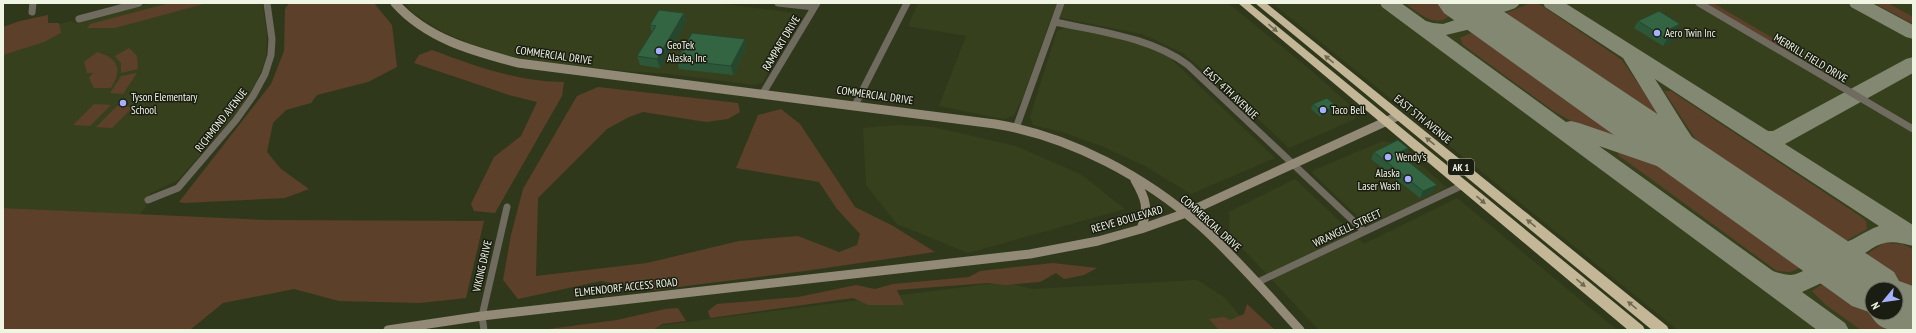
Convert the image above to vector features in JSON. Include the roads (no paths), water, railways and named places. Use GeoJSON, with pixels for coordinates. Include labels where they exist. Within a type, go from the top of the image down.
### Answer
{"type":"FeatureCollection","features":[{"type":"Feature","properties":{"kind":"highway","name":"AK 1"},"geometry":{"type":"LineString","coordinates":[[1243,3],[1638,330]]}},
{"type":"Feature","properties":{"kind":"highway","name":"EAST 5TH AVENUE"},"geometry":{"type":"LineString","coordinates":[[1260,3],[1662,330]]}},
{"type":"Feature","properties":{"kind":"main road","name":"COMMERCIAL DRIVE"},"geometry":{"type":"LineString","coordinates":[[394,3],[412,20],[443,39],[478,53],[518,63],[855,105],[1016,128],[1080,151],[1134,179],[1186,214],[1218,243],[1300,330]]}},
{"type":"Feature","properties":{"kind":"main road","name":"REEVE BOULEVARD"},"geometry":{"type":"LineString","coordinates":[[843,276],[1030,254],[1098,241],[1141,229],[1186,214],[1398,116]]}},
{"type":"Feature","properties":{"kind":"main road"},"geometry":{"type":"LineString","coordinates":[[1134,179],[1146,201],[1146,218],[1141,229]]}},
{"type":"Feature","properties":{"kind":"main road","name":"ELMENDORF ACCESS ROAD"},"geometry":{"type":"LineString","coordinates":[[388,330],[482,316],[843,276]]}},
{"type":"Feature","properties":{"kind":"street"},"geometry":{"type":"LineString","coordinates":[[32,12],[33,3]]}},
{"type":"Feature","properties":{"kind":"street"},"geometry":{"type":"LineString","coordinates":[[79,19],[139,3]]}},
{"type":"Feature","properties":{"kind":"street","name":"RICHMOND AVENUE"},"geometry":{"type":"LineString","coordinates":[[148,200],[178,188],[236,120],[253,96],[265,74],[270,55],[272,39],[267,3]]}},
{"type":"Feature","properties":{"kind":"street"},"geometry":{"type":"LineString","coordinates":[[778,3],[816,5]]}},
{"type":"Feature","properties":{"kind":"street"},"geometry":{"type":"LineString","coordinates":[[855,105],[907,3]]}},
{"type":"Feature","properties":{"kind":"street"},"geometry":{"type":"LineString","coordinates":[[1016,128],[1061,3]]}},
{"type":"Feature","properties":{"kind":"street","name":"MERRILL FIELD DRIVE"},"geometry":{"type":"LineString","coordinates":[[1699,3],[1913,129]]}},
{"type":"Feature","properties":{"kind":"street","name":"RAMPART DRIVE"},"geometry":{"type":"LineString","coordinates":[[762,93],[816,5]]}},
{"type":"Feature","properties":{"kind":"street","name":"EAST 4TH AVENUE"},"geometry":{"type":"LineString","coordinates":[[1055,22],[1130,38],[1172,53],[1188,66],[1364,231]]}},
{"type":"Feature","properties":{"kind":"street","name":"WRANGELL STREET"},"geometry":{"type":"LineString","coordinates":[[1256,283],[1463,185]]}},
{"type":"Feature","properties":{"kind":"street","name":"VIKING DRIVE"},"geometry":{"type":"LineString","coordinates":[[484,330],[482,316],[506,207]]}},
{"type":"Feature","properties":{"kind":"place","name":"Aero Twin Inc"},"geometry":{"type":"Point","coordinates":[1657,33]}},
{"type":"Feature","properties":{"kind":"place","name":"GeoTek Alaska, Inc"},"geometry":{"type":"Point","coordinates":[659,51]}},
{"type":"Feature","properties":{"kind":"place","name":"Tyson Elementary School"},"geometry":{"type":"Point","coordinates":[123,103]}},
{"type":"Feature","properties":{"kind":"place","name":"Taco Bell"},"geometry":{"type":"Point","coordinates":[1323,110]}},
{"type":"Feature","properties":{"kind":"place","name":"Wendy's"},"geometry":{"type":"Point","coordinates":[1388,157]}},
{"type":"Feature","properties":{"kind":"place","name":"Alaska Laser Wash"},"geometry":{"type":"Point","coordinates":[1408,179]}}]}
